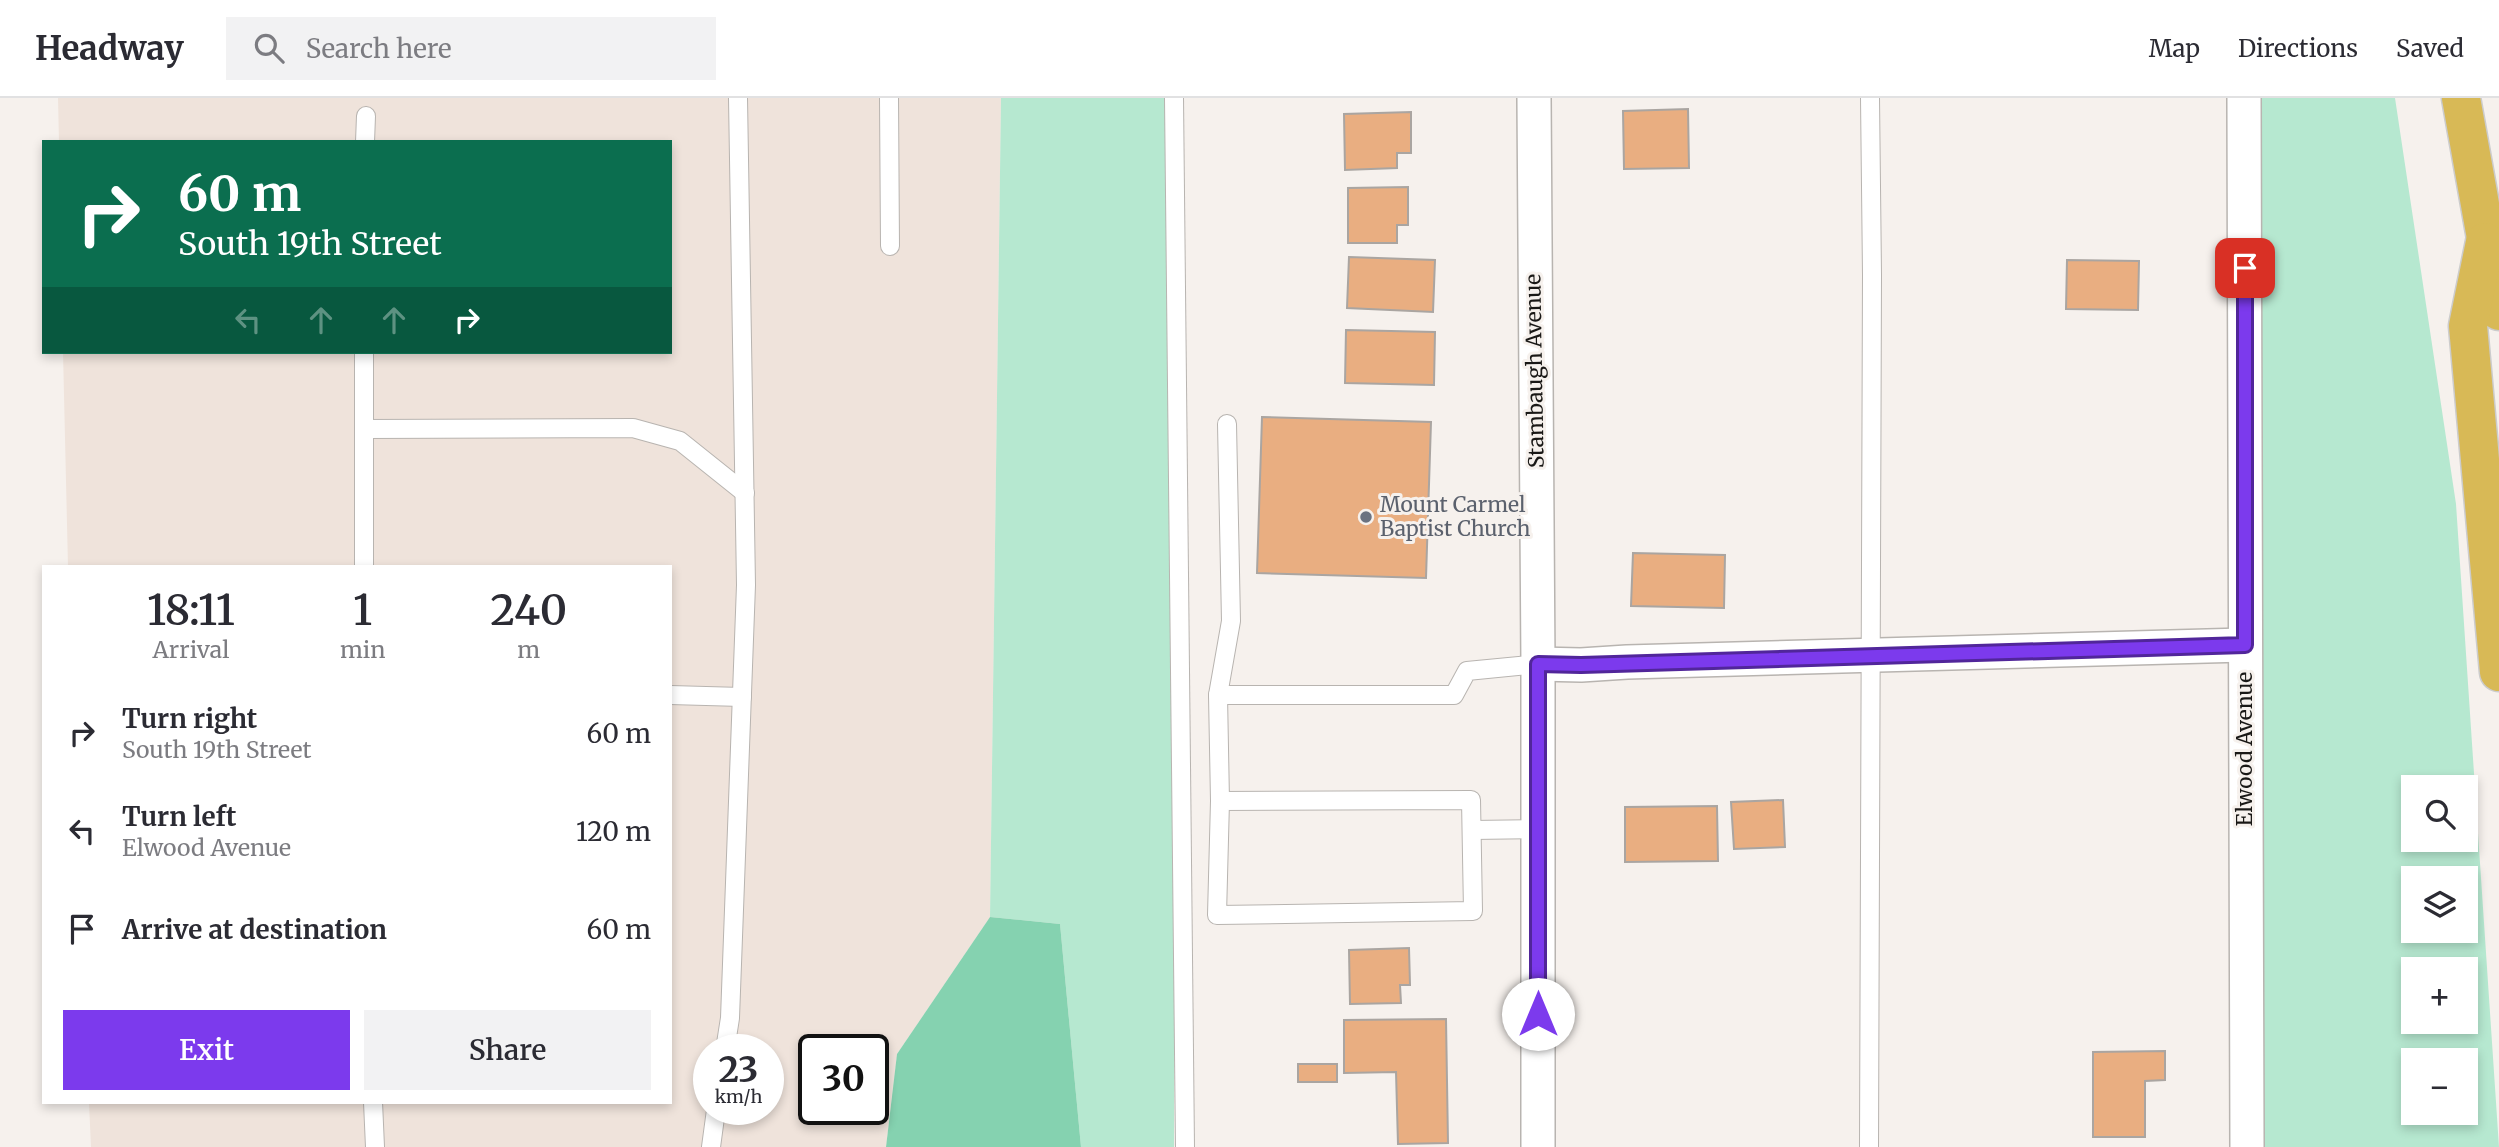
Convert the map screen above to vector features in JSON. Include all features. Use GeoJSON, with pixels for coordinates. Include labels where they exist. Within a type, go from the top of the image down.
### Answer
{"type":"FeatureCollection","features":[{"type":"Feature","properties":{"kind":"highway"},"geometry":{"type":"LineString","coordinates":[[2461,98],[2499,311]]}},
{"type":"Feature","properties":{"kind":"highway"},"geometry":{"type":"LineString","coordinates":[[2485,242],[2468,326],[2499,672]]}},
{"type":"Feature","properties":{"kind":"street","name":"Stambaugh Avenue"},"geometry":{"type":"LineString","coordinates":[[1534,98],[1538,1147]]}},
{"type":"Feature","properties":{"kind":"street","name":"Elwood Avenue"},"geometry":{"type":"LineString","coordinates":[[2244,98],[2247,1147]]}},
{"type":"Feature","properties":{"kind":"street"},"geometry":{"type":"LineString","coordinates":[[1538,664],[1581,665],[2245,645]]}},
{"type":"Feature","properties":{"kind":"lane"},"geometry":{"type":"LineString","coordinates":[[728,1034],[746,585],[738,98]]}},
{"type":"Feature","properties":{"kind":"lane"},"geometry":{"type":"LineString","coordinates":[[889,98],[890,246]]}},
{"type":"Feature","properties":{"kind":"lane"},"geometry":{"type":"LineString","coordinates":[[1174,98],[1185,1147]]}},
{"type":"Feature","properties":{"kind":"lane"},"geometry":{"type":"LineString","coordinates":[[1869,1147],[1872,289],[1870,98]]}},
{"type":"Feature","properties":{"kind":"lane"},"geometry":{"type":"LineString","coordinates":[[365,140],[366,116]]}},
{"type":"Feature","properties":{"kind":"lane"},"geometry":{"type":"LineString","coordinates":[[364,354],[364,565]]}},
{"type":"Feature","properties":{"kind":"lane"},"geometry":{"type":"LineString","coordinates":[[1220,801],[1471,800],[1472,911],[1217,915],[1220,801],[1217,695],[1231,621],[1227,424]]}},
{"type":"Feature","properties":{"kind":"lane"},"geometry":{"type":"LineString","coordinates":[[364,429],[633,428],[680,440],[745,493]]}},
{"type":"Feature","properties":{"kind":"lane"},"geometry":{"type":"LineString","coordinates":[[1217,695],[1454,695],[1466,671],[1538,664]]}},
{"type":"Feature","properties":{"kind":"lane"},"geometry":{"type":"LineString","coordinates":[[672,695],[742,697]]}},
{"type":"Feature","properties":{"kind":"lane"},"geometry":{"type":"LineString","coordinates":[[1472,830],[1537,829]]}},
{"type":"Feature","properties":{"kind":"lane"},"geometry":{"type":"LineString","coordinates":[[373,1104],[375,1147]]}},
{"type":"Feature","properties":{"kind":"lane"},"geometry":{"type":"LineString","coordinates":[[711,1147],[714,1125]]}},
{"type":"Feature","properties":{"kind":"shaded area"},"geometry":{"type":"Polygon","coordinates":[[[58,98],[1001,98],[990,917],[897,1054],[889,1122],[889,1034],[798,1034],[798,1125],[889,1125],[886,1147],[91,1147],[89,1104],[672,1104],[672,565],[68,565],[63,354],[672,354],[672,140],[59,140],[58,98]]]}},
{"type":"Feature","properties":{"kind":"green space"},"geometry":{"type":"Polygon","coordinates":[[[1001,98],[1177,98],[1174,1147],[1081,1147],[1060,924],[990,917],[1001,98]]]}},
{"type":"Feature","properties":{"kind":"green space"},"geometry":{"type":"Polygon","coordinates":[[[2260,98],[2395,98],[2456,504],[2474,775],[2401,775],[2401,852],[2478,852],[2478,833],[2499,1147],[2262,1147],[2260,98]]]}},
{"type":"Feature","properties":{"kind":"green space"},"geometry":{"type":"Polygon","coordinates":[[[990,917],[1060,924],[1081,1147],[886,1147],[897,1054],[990,917]]]}},
{"type":"Feature","properties":{"kind":"building"},"geometry":{"type":"Polygon","coordinates":[[[1688,109],[1689,168],[1624,169],[1623,111],[1688,109]]]}},
{"type":"Feature","properties":{"kind":"building"},"geometry":{"type":"Polygon","coordinates":[[[1411,112],[1411,153],[1397,153],[1397,168],[1345,170],[1344,114],[1411,112]]]}},
{"type":"Feature","properties":{"kind":"building"},"geometry":{"type":"Polygon","coordinates":[[[1408,187],[1408,225],[1397,225],[1397,243],[1348,243],[1348,188],[1408,187]]]}},
{"type":"Feature","properties":{"kind":"building"},"geometry":{"type":"Polygon","coordinates":[[[1349,257],[1435,260],[1433,312],[1347,308],[1349,257]]]}},
{"type":"Feature","properties":{"kind":"building"},"geometry":{"type":"Polygon","coordinates":[[[2067,260],[2139,261],[2138,310],[2066,309],[2067,260]]]}},
{"type":"Feature","properties":{"kind":"building"},"geometry":{"type":"Polygon","coordinates":[[[1346,330],[1435,332],[1434,385],[1345,383],[1346,330]]]}},
{"type":"Feature","properties":{"kind":"building"},"geometry":{"type":"Polygon","coordinates":[[[1262,417],[1431,422],[1426,578],[1257,573],[1262,417]]]}},
{"type":"Feature","properties":{"kind":"building"},"geometry":{"type":"Polygon","coordinates":[[[1633,553],[1725,555],[1724,608],[1631,606],[1633,553]]]}},
{"type":"Feature","properties":{"kind":"building"},"geometry":{"type":"Polygon","coordinates":[[[1783,800],[1785,847],[1734,849],[1731,802],[1783,800]]]}},
{"type":"Feature","properties":{"kind":"building"},"geometry":{"type":"Polygon","coordinates":[[[1717,806],[1718,861],[1625,862],[1625,807],[1717,806]]]}},
{"type":"Feature","properties":{"kind":"building"},"geometry":{"type":"Polygon","coordinates":[[[1409,948],[1410,985],[1400,985],[1401,1003],[1350,1004],[1349,950],[1409,948]]]}},
{"type":"Feature","properties":{"kind":"building"},"geometry":{"type":"Polygon","coordinates":[[[1446,1019],[1448,1143],[1398,1144],[1396,1072],[1344,1073],[1344,1020],[1446,1019]]]}},
{"type":"Feature","properties":{"kind":"building"},"geometry":{"type":"Polygon","coordinates":[[[2165,1051],[2165,1080],[2145,1081],[2145,1137],[2093,1137],[2093,1052],[2165,1051]]]}},
{"type":"Feature","properties":{"kind":"building"},"geometry":{"type":"Polygon","coordinates":[[[1298,1064],[1337,1064],[1337,1082],[1298,1082],[1298,1064]]]}},
{"type":"Feature","properties":{"kind":"place","name":"Mount Carmel Baptist Church"},"geometry":{"type":"Point","coordinates":[1366,517]}},
{"type":"Feature","properties":{"kind":"route"},"geometry":{"type":"LineString","coordinates":[[1538,1014],[1538,664],[1581,665],[2245,645],[2245,268]]}}]}
